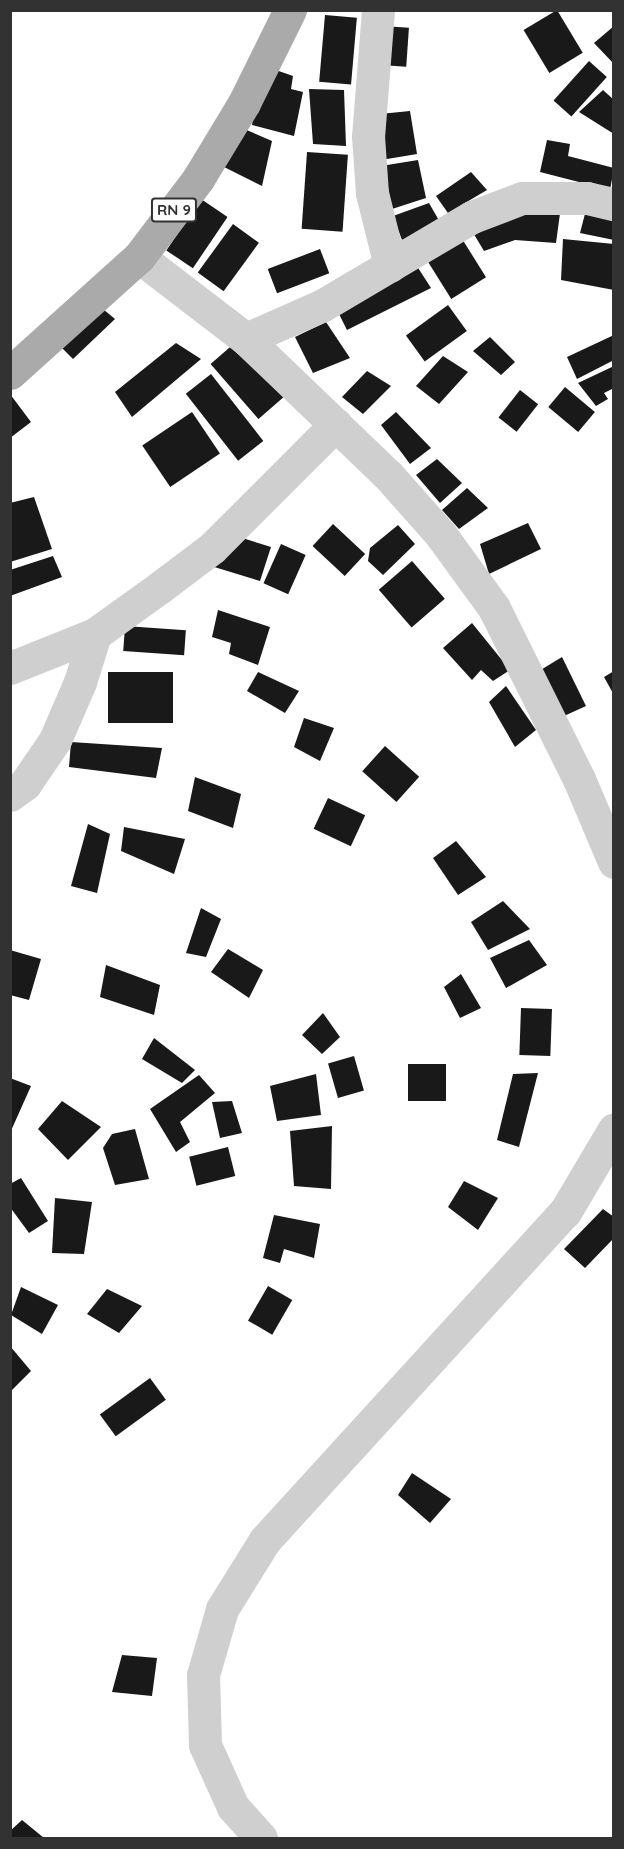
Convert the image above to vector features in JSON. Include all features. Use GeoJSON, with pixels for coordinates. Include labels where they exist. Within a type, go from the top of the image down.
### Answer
{"type":"FeatureCollection","features":[{"type":"Feature","properties":{"kind":"main road","name":"RN 9"},"geometry":{"type":"LineString","coordinates":[[10,373],[139,257],[204,169],[244,103],[290,10]]}},
{"type":"Feature","properties":{"kind":"street"},"geometry":{"type":"LineString","coordinates":[[378,10],[368,136],[372,193],[390,266]]}},
{"type":"Feature","properties":{"kind":"street"},"geometry":{"type":"LineString","coordinates":[[246,339],[323,305],[472,217],[522,198],[587,198],[614,204]]}},
{"type":"Feature","properties":{"kind":"street"},"geometry":{"type":"LineString","coordinates":[[139,257],[246,339],[336,424],[441,535],[494,608],[579,778],[614,862]]}},
{"type":"Feature","properties":{"kind":"street"},"geometry":{"type":"LineString","coordinates":[[10,668],[95,634],[212,548],[336,424]]}},
{"type":"Feature","properties":{"kind":"street"},"geometry":{"type":"LineString","coordinates":[[10,795],[25,784],[55,740],[80,682],[95,634]]}},
{"type":"Feature","properties":{"kind":"street"},"geometry":{"type":"LineString","coordinates":[[261,1839],[233,1807],[205,1745],[203,1675],[222,1609],[265,1540],[565,1212],[614,1129]]}},
{"type":"Feature","properties":{"kind":"building"},"geometry":{"type":"Polygon","coordinates":[[[557,10],[583,53],[549,73],[524,30],[557,10]]]}},
{"type":"Feature","properties":{"kind":"building"},"geometry":{"type":"Polygon","coordinates":[[[325,15],[357,18],[351,85],[319,82],[325,15]]]}},
{"type":"Feature","properties":{"kind":"building"},"geometry":{"type":"Polygon","coordinates":[[[383,26],[409,28],[406,67],[380,65],[383,26]]]}},
{"type":"Feature","properties":{"kind":"building"},"geometry":{"type":"Polygon","coordinates":[[[614,26],[614,64],[594,43],[614,26]]]}},
{"type":"Feature","properties":{"kind":"building"},"geometry":{"type":"Polygon","coordinates":[[[589,61],[607,77],[571,116],[554,100],[589,61]]]}},
{"type":"Feature","properties":{"kind":"building"},"geometry":{"type":"Polygon","coordinates":[[[273,69],[293,76],[291,89],[303,92],[294,136],[252,125],[255,104],[273,69]]]}},
{"type":"Feature","properties":{"kind":"building"},"geometry":{"type":"Polygon","coordinates":[[[309,89],[344,90],[346,146],[313,144],[309,89]]]}},
{"type":"Feature","properties":{"kind":"building"},"geometry":{"type":"Polygon","coordinates":[[[603,90],[614,100],[614,134],[579,112],[603,90]]]}},
{"type":"Feature","properties":{"kind":"building"},"geometry":{"type":"Polygon","coordinates":[[[410,111],[417,154],[381,160],[380,114],[410,111]]]}},
{"type":"Feature","properties":{"kind":"building"},"geometry":{"type":"Polygon","coordinates":[[[242,128],[272,141],[262,186],[222,166],[242,128]]]}},
{"type":"Feature","properties":{"kind":"building"},"geometry":{"type":"Polygon","coordinates":[[[547,140],[570,144],[568,156],[614,168],[610,190],[540,172],[547,140]]]}},
{"type":"Feature","properties":{"kind":"building"},"geometry":{"type":"Polygon","coordinates":[[[307,152],[348,155],[343,232],[302,229],[307,152]]]}},
{"type":"Feature","properties":{"kind":"building"},"geometry":{"type":"Polygon","coordinates":[[[418,160],[426,198],[392,209],[381,166],[418,160]]]}},
{"type":"Feature","properties":{"kind":"building"},"geometry":{"type":"Polygon","coordinates":[[[471,172],[487,190],[448,213],[436,196],[471,172]]]}},
{"type":"Feature","properties":{"kind":"building"},"geometry":{"type":"Polygon","coordinates":[[[201,199],[228,217],[193,268],[166,250],[201,199]]]}},
{"type":"Feature","properties":{"kind":"building"},"geometry":{"type":"Polygon","coordinates":[[[429,203],[441,224],[402,240],[393,216],[429,203]]]}},
{"type":"Feature","properties":{"kind":"building"},"geometry":{"type":"Polygon","coordinates":[[[561,206],[556,243],[515,240],[484,251],[469,226],[561,206]]]}},
{"type":"Feature","properties":{"kind":"building"},"geometry":{"type":"Polygon","coordinates":[[[586,210],[614,215],[614,240],[580,233],[586,210]]]}},
{"type":"Feature","properties":{"kind":"building"},"geometry":{"type":"Polygon","coordinates":[[[233,224],[259,243],[224,291],[198,273],[233,224]]]}},
{"type":"Feature","properties":{"kind":"building"},"geometry":{"type":"Polygon","coordinates":[[[459,234],[486,277],[451,299],[424,256],[459,234]]]}},
{"type":"Feature","properties":{"kind":"building"},"geometry":{"type":"Polygon","coordinates":[[[563,239],[614,244],[614,290],[561,280],[563,239]]]}},
{"type":"Feature","properties":{"kind":"building"},"geometry":{"type":"Polygon","coordinates":[[[320,249],[329,273],[277,293],[268,269],[320,249]]]}},
{"type":"Feature","properties":{"kind":"building"},"geometry":{"type":"Polygon","coordinates":[[[413,260],[431,288],[347,330],[334,304],[413,260]]]}},
{"type":"Feature","properties":{"kind":"building"},"geometry":{"type":"Polygon","coordinates":[[[97,304],[115,319],[73,359],[55,341],[97,304]]]}},
{"type":"Feature","properties":{"kind":"building"},"geometry":{"type":"Polygon","coordinates":[[[448,305],[467,331],[425,361],[406,336],[448,305]]]}},
{"type":"Feature","properties":{"kind":"building"},"geometry":{"type":"Polygon","coordinates":[[[326,322],[350,358],[313,373],[295,337],[326,322]]]}},
{"type":"Feature","properties":{"kind":"building"},"geometry":{"type":"Polygon","coordinates":[[[614,335],[614,360],[577,379],[567,357],[614,335]]]}},
{"type":"Feature","properties":{"kind":"building"},"geometry":{"type":"Polygon","coordinates":[[[490,337],[515,362],[501,375],[473,351],[490,337]]]}},
{"type":"Feature","properties":{"kind":"building"},"geometry":{"type":"Polygon","coordinates":[[[237,341],[285,396],[258,419],[211,364],[237,341]]]}},
{"type":"Feature","properties":{"kind":"building"},"geometry":{"type":"Polygon","coordinates":[[[176,343],[201,359],[132,417],[115,392],[176,343]]]}},
{"type":"Feature","properties":{"kind":"building"},"geometry":{"type":"Polygon","coordinates":[[[443,356],[468,372],[439,404],[416,386],[443,356]]]}},
{"type":"Feature","properties":{"kind":"building"},"geometry":{"type":"Polygon","coordinates":[[[614,366],[614,388],[604,393],[608,399],[596,406],[578,383],[614,366]]]}},
{"type":"Feature","properties":{"kind":"building"},"geometry":{"type":"Polygon","coordinates":[[[367,371],[391,386],[363,414],[342,397],[367,371]]]}},
{"type":"Feature","properties":{"kind":"building"},"geometry":{"type":"Polygon","coordinates":[[[211,374],[263,441],[238,461],[186,394],[211,374]]]}},
{"type":"Feature","properties":{"kind":"building"},"geometry":{"type":"Polygon","coordinates":[[[565,387],[595,412],[578,432],[548,407],[565,387]]]}},
{"type":"Feature","properties":{"kind":"building"},"geometry":{"type":"Polygon","coordinates":[[[520,390],[538,404],[517,432],[498,418],[520,390]]]}},
{"type":"Feature","properties":{"kind":"building"},"geometry":{"type":"Polygon","coordinates":[[[10,394],[31,422],[10,438],[10,394]]]}},
{"type":"Feature","properties":{"kind":"building"},"geometry":{"type":"Polygon","coordinates":[[[192,412],[220,453],[170,487],[142,446],[192,412]]]}},
{"type":"Feature","properties":{"kind":"building"},"geometry":{"type":"Polygon","coordinates":[[[396,412],[431,448],[410,464],[381,425],[396,412]]]}},
{"type":"Feature","properties":{"kind":"building"},"geometry":{"type":"Polygon","coordinates":[[[437,459],[462,483],[440,503],[416,475],[437,459]]]}},
{"type":"Feature","properties":{"kind":"building"},"geometry":{"type":"Polygon","coordinates":[[[467,488],[488,508],[459,529],[442,510],[467,488]]]}},
{"type":"Feature","properties":{"kind":"building"},"geometry":{"type":"Polygon","coordinates":[[[34,497],[52,549],[10,562],[10,503],[34,497]]]}},
{"type":"Feature","properties":{"kind":"building"},"geometry":{"type":"Polygon","coordinates":[[[528,523],[541,549],[489,574],[480,544],[528,523]]]}},
{"type":"Feature","properties":{"kind":"building"},"geometry":{"type":"Polygon","coordinates":[[[333,524],[365,554],[345,576],[313,546],[333,524]]]}},
{"type":"Feature","properties":{"kind":"building"},"geometry":{"type":"Polygon","coordinates":[[[398,525],[415,544],[383,575],[368,561],[370,548],[398,525]]]}},
{"type":"Feature","properties":{"kind":"building"},"geometry":{"type":"Polygon","coordinates":[[[236,536],[271,547],[260,581],[211,566],[236,536]]]}},
{"type":"Feature","properties":{"kind":"building"},"geometry":{"type":"Polygon","coordinates":[[[281,544],[306,555],[288,594],[264,583],[281,544]]]}},
{"type":"Feature","properties":{"kind":"building"},"geometry":{"type":"Polygon","coordinates":[[[53,556],[62,577],[10,596],[10,570],[53,556]]]}},
{"type":"Feature","properties":{"kind":"building"},"geometry":{"type":"Polygon","coordinates":[[[412,561],[445,599],[412,628],[379,590],[412,561]]]}},
{"type":"Feature","properties":{"kind":"building"},"geometry":{"type":"Polygon","coordinates":[[[218,610],[270,627],[258,665],[229,654],[231,643],[212,637],[218,610]]]}},
{"type":"Feature","properties":{"kind":"building"},"geometry":{"type":"Polygon","coordinates":[[[472,623],[510,670],[493,681],[481,670],[472,680],[443,648],[472,623]]]}},
{"type":"Feature","properties":{"kind":"building"},"geometry":{"type":"Polygon","coordinates":[[[125,626],[186,630],[184,655],[123,651],[125,626]]]}},
{"type":"Feature","properties":{"kind":"building"},"geometry":{"type":"Polygon","coordinates":[[[562,657],[586,706],[564,716],[539,671],[562,657]]]}},
{"type":"Feature","properties":{"kind":"building"},"geometry":{"type":"Polygon","coordinates":[[[614,671],[614,695],[604,677],[614,671]]]}},
{"type":"Feature","properties":{"kind":"building"},"geometry":{"type":"Polygon","coordinates":[[[108,672],[173,672],[173,723],[108,723],[108,672]]]}},
{"type":"Feature","properties":{"kind":"building"},"geometry":{"type":"Polygon","coordinates":[[[258,672],[299,691],[285,713],[247,691],[258,672]]]}},
{"type":"Feature","properties":{"kind":"building"},"geometry":{"type":"Polygon","coordinates":[[[506,686],[536,730],[515,747],[489,702],[506,686]]]}},
{"type":"Feature","properties":{"kind":"building"},"geometry":{"type":"Polygon","coordinates":[[[304,718],[334,728],[320,761],[294,747],[304,718]]]}},
{"type":"Feature","properties":{"kind":"building"},"geometry":{"type":"Polygon","coordinates":[[[71,742],[162,748],[156,778],[69,767],[71,742]]]}},
{"type":"Feature","properties":{"kind":"building"},"geometry":{"type":"Polygon","coordinates":[[[385,746],[419,777],[396,802],[362,771],[385,746]]]}},
{"type":"Feature","properties":{"kind":"building"},"geometry":{"type":"Polygon","coordinates":[[[195,777],[241,794],[233,828],[188,811],[195,777]]]}},
{"type":"Feature","properties":{"kind":"building"},"geometry":{"type":"Polygon","coordinates":[[[328,798],[365,815],[351,846],[314,829],[328,798]]]}},
{"type":"Feature","properties":{"kind":"building"},"geometry":{"type":"Polygon","coordinates":[[[88,824],[110,834],[97,893],[71,886],[88,824]]]}},
{"type":"Feature","properties":{"kind":"building"},"geometry":{"type":"Polygon","coordinates":[[[124,827],[185,839],[174,874],[121,851],[124,827]]]}},
{"type":"Feature","properties":{"kind":"building"},"geometry":{"type":"Polygon","coordinates":[[[456,841],[486,877],[458,895],[433,858],[456,841]]]}},
{"type":"Feature","properties":{"kind":"building"},"geometry":{"type":"Polygon","coordinates":[[[503,901],[530,929],[488,950],[471,922],[503,901]]]}},
{"type":"Feature","properties":{"kind":"building"},"geometry":{"type":"Polygon","coordinates":[[[201,908],[221,919],[206,957],[186,953],[201,908]]]}},
{"type":"Feature","properties":{"kind":"building"},"geometry":{"type":"Polygon","coordinates":[[[529,940],[547,965],[506,988],[490,958],[529,940]]]}},
{"type":"Feature","properties":{"kind":"building"},"geometry":{"type":"Polygon","coordinates":[[[228,949],[263,970],[249,998],[211,972],[228,949]]]}},
{"type":"Feature","properties":{"kind":"building"},"geometry":{"type":"Polygon","coordinates":[[[10,950],[41,959],[29,1000],[10,995],[10,950]]]}},
{"type":"Feature","properties":{"kind":"building"},"geometry":{"type":"Polygon","coordinates":[[[106,965],[160,985],[154,1015],[100,997],[106,965]]]}},
{"type":"Feature","properties":{"kind":"building"},"geometry":{"type":"Polygon","coordinates":[[[461,974],[481,1008],[460,1018],[444,987],[461,974]]]}},
{"type":"Feature","properties":{"kind":"building"},"geometry":{"type":"Polygon","coordinates":[[[521,1008],[552,1009],[550,1056],[519,1055],[521,1008]]]}},
{"type":"Feature","properties":{"kind":"building"},"geometry":{"type":"Polygon","coordinates":[[[323,1013],[340,1037],[322,1054],[302,1035],[323,1013]]]}},
{"type":"Feature","properties":{"kind":"building"},"geometry":{"type":"Polygon","coordinates":[[[154,1038],[195,1070],[182,1083],[142,1059],[154,1038]]]}},
{"type":"Feature","properties":{"kind":"building"},"geometry":{"type":"Polygon","coordinates":[[[354,1056],[364,1091],[338,1098],[328,1063],[354,1056]]]}},
{"type":"Feature","properties":{"kind":"building"},"geometry":{"type":"Polygon","coordinates":[[[408,1064],[446,1064],[446,1101],[408,1101],[408,1064]]]}},
{"type":"Feature","properties":{"kind":"building"},"geometry":{"type":"Polygon","coordinates":[[[538,1073],[519,1147],[497,1140],[513,1074],[538,1073]]]}},
{"type":"Feature","properties":{"kind":"building"},"geometry":{"type":"Polygon","coordinates":[[[316,1074],[321,1115],[277,1121],[270,1086],[316,1074]]]}},
{"type":"Feature","properties":{"kind":"building"},"geometry":{"type":"Polygon","coordinates":[[[199,1075],[215,1093],[180,1122],[190,1142],[176,1152],[150,1109],[199,1075]]]}},
{"type":"Feature","properties":{"kind":"building"},"geometry":{"type":"Polygon","coordinates":[[[10,1078],[31,1086],[10,1133],[10,1078]]]}},
{"type":"Feature","properties":{"kind":"building"},"geometry":{"type":"Polygon","coordinates":[[[62,1101],[101,1127],[68,1160],[38,1129],[62,1101]]]}},
{"type":"Feature","properties":{"kind":"building"},"geometry":{"type":"Polygon","coordinates":[[[232,1101],[242,1133],[220,1138],[212,1102],[232,1101]]]}},
{"type":"Feature","properties":{"kind":"building"},"geometry":{"type":"Polygon","coordinates":[[[332,1126],[331,1189],[294,1186],[290,1131],[332,1126]]]}},
{"type":"Feature","properties":{"kind":"building"},"geometry":{"type":"Polygon","coordinates":[[[135,1129],[149,1179],[115,1185],[103,1148],[112,1134],[135,1129]]]}},
{"type":"Feature","properties":{"kind":"building"},"geometry":{"type":"Polygon","coordinates":[[[228,1147],[235,1176],[196,1186],[189,1157],[228,1147]]]}},
{"type":"Feature","properties":{"kind":"building"},"geometry":{"type":"Polygon","coordinates":[[[21,1178],[48,1221],[29,1233],[10,1207],[10,1184],[21,1178]]]}},
{"type":"Feature","properties":{"kind":"building"},"geometry":{"type":"Polygon","coordinates":[[[464,1181],[498,1198],[478,1230],[448,1207],[464,1181]]]}},
{"type":"Feature","properties":{"kind":"building"},"geometry":{"type":"Polygon","coordinates":[[[55,1198],[92,1202],[84,1254],[52,1253],[55,1198]]]}},
{"type":"Feature","properties":{"kind":"building"},"geometry":{"type":"Polygon","coordinates":[[[603,1209],[614,1217],[614,1238],[585,1268],[564,1249],[603,1209]]]}},
{"type":"Feature","properties":{"kind":"building"},"geometry":{"type":"Polygon","coordinates":[[[274,1215],[320,1224],[314,1258],[284,1249],[280,1263],[263,1258],[274,1215]]]}},
{"type":"Feature","properties":{"kind":"building"},"geometry":{"type":"Polygon","coordinates":[[[268,1286],[292,1300],[272,1335],[248,1321],[268,1286]]]}},
{"type":"Feature","properties":{"kind":"building"},"geometry":{"type":"Polygon","coordinates":[[[21,1287],[58,1305],[42,1334],[11,1315],[21,1287]]]}},
{"type":"Feature","properties":{"kind":"building"},"geometry":{"type":"Polygon","coordinates":[[[107,1289],[142,1306],[119,1333],[87,1314],[107,1289]]]}},
{"type":"Feature","properties":{"kind":"building"},"geometry":{"type":"Polygon","coordinates":[[[10,1346],[31,1371],[10,1392],[10,1346]]]}},
{"type":"Feature","properties":{"kind":"building"},"geometry":{"type":"Polygon","coordinates":[[[150,1378],[166,1400],[116,1436],[100,1414],[150,1378]]]}},
{"type":"Feature","properties":{"kind":"building"},"geometry":{"type":"Polygon","coordinates":[[[412,1473],[451,1499],[430,1523],[398,1495],[412,1473]]]}},
{"type":"Feature","properties":{"kind":"building"},"geometry":{"type":"Polygon","coordinates":[[[122,1655],[157,1658],[152,1696],[112,1692],[122,1655]]]}},
{"type":"Feature","properties":{"kind":"building"},"geometry":{"type":"Polygon","coordinates":[[[22,1820],[44,1838],[10,1838],[10,1831],[22,1820]]]}}]}
